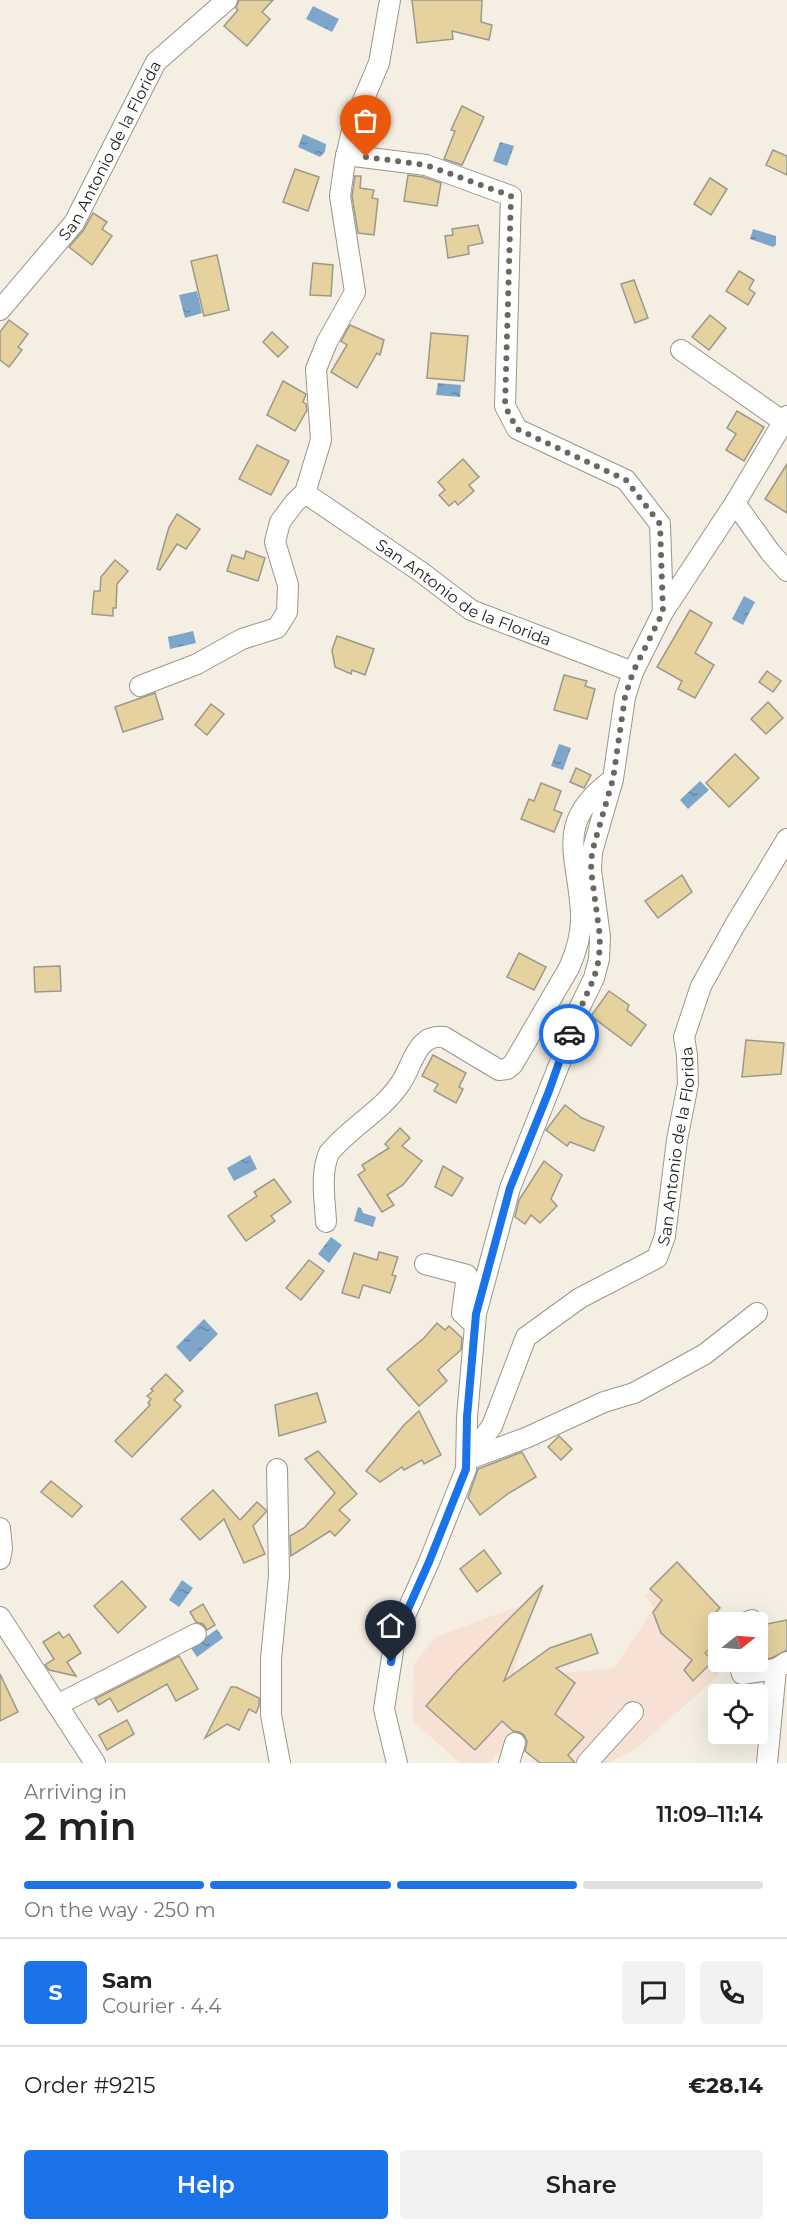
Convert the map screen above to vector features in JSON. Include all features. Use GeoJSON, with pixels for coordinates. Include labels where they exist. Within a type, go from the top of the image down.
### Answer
{"type":"FeatureCollection","features":[{"type":"Feature","properties":{"kind":"street","name":"San Antonio de la Florida"},"geometry":{"type":"LineString","coordinates":[[0,310],[74,223],[156,62],[227,0]]}},
{"type":"Feature","properties":{"kind":"street"},"geometry":{"type":"LineString","coordinates":[[140,686],[197,664],[242,639],[277,628],[287,612],[288,585],[275,542],[280,522],[305,493],[321,440],[316,369],[327,342],[355,292],[340,196],[354,122],[379,63],[390,0]]}},
{"type":"Feature","properties":{"kind":"street"},"geometry":{"type":"LineString","coordinates":[[346,155],[426,165],[511,196],[505,406],[517,429],[626,480],[660,524],[663,612]]}},
{"type":"Feature","properties":{"kind":"street"},"geometry":{"type":"LineString","coordinates":[[681,350],[786,419]]}},
{"type":"Feature","properties":{"kind":"street","name":"San Antonio de la Florida"},"geometry":{"type":"LineString","coordinates":[[397,1763],[384,1709],[395,1638],[429,1562],[466,1469],[467,1417],[476,1314],[510,1188],[553,1081],[572,1026],[594,978],[599,959],[600,937],[591,870],[613,779],[625,697],[633,672],[663,612],[735,503],[786,419]]}},
{"type":"Feature","properties":{"kind":"street","name":"San Antonio de la Florida"},"geometry":{"type":"LineString","coordinates":[[305,493],[421,572],[471,610],[633,672]]}},
{"type":"Feature","properties":{"kind":"street"},"geometry":{"type":"LineString","coordinates":[[735,503],[770,552],[787,571]]}},
{"type":"Feature","properties":{"kind":"street"},"geometry":{"type":"LineString","coordinates":[[326,1222],[323,1174],[329,1153],[394,1094],[424,1041],[435,1036],[444,1037],[499,1070],[507,1070],[513,1064],[576,952],[581,913],[573,861],[572,842],[576,823],[585,805],[597,790],[613,779]]}},
{"type":"Feature","properties":{"kind":"street","name":"San Antonio de la Florida"},"geometry":{"type":"LineString","coordinates":[[467,1461],[492,1426],[526,1336],[580,1298],[657,1258],[665,1236],[677,1140],[688,1084],[684,1037],[701,986],[787,839]]}},
{"type":"Feature","properties":{"kind":"street"},"geometry":{"type":"LineString","coordinates":[[425,1264],[467,1275],[462,1313],[475,1325]]}},
{"type":"Feature","properties":{"kind":"street"},"geometry":{"type":"LineString","coordinates":[[467,1461],[528,1437],[604,1402],[634,1393],[705,1354],[757,1312]]}},
{"type":"Feature","properties":{"kind":"street"},"geometry":{"type":"LineString","coordinates":[[277,1469],[279,1576],[271,1659],[271,1714],[280,1763]]}},
{"type":"Feature","properties":{"kind":"street"},"geometry":{"type":"LineString","coordinates":[[0,1528],[2,1549],[0,1559]]}},
{"type":"Feature","properties":{"kind":"street"},"geometry":{"type":"LineString","coordinates":[[0,1617],[95,1763]]}},
{"type":"Feature","properties":{"kind":"street"},"geometry":{"type":"LineString","coordinates":[[57,1705],[196,1634]]}},
{"type":"Feature","properties":{"kind":"street"},"geometry":{"type":"LineString","coordinates":[[767,1763],[782,1665]]}},
{"type":"Feature","properties":{"kind":"street"},"geometry":{"type":"LineString","coordinates":[[587,1763],[633,1712]]}},
{"type":"Feature","properties":{"kind":"street"},"geometry":{"type":"LineString","coordinates":[[509,1763],[515,1743]]}},
{"type":"Feature","properties":{"kind":"shaded area"},"geometry":{"type":"Polygon","coordinates":[[[680,1561],[717,1606],[717,1612],[708,1612],[708,1672],[719,1672],[719,1675],[636,1749],[608,1763],[542,1763],[513,1738],[489,1763],[460,1763],[413,1721],[414,1664],[435,1637],[536,1600],[513,1673],[546,1698],[564,1673],[614,1668],[654,1608],[645,1595],[680,1561]]]}},
{"type":"Feature","properties":{"kind":"water"},"geometry":{"type":"Polygon","coordinates":[[[313,6],[339,19],[332,32],[306,19],[313,6]]]}},
{"type":"Feature","properties":{"kind":"water"},"geometry":{"type":"Polygon","coordinates":[[[303,134],[326,144],[325,152],[320,157],[298,147],[303,134]]]}},
{"type":"Feature","properties":{"kind":"water"},"geometry":{"type":"Polygon","coordinates":[[[500,142],[514,146],[507,166],[493,161],[500,142]]]}},
{"type":"Feature","properties":{"kind":"water"},"geometry":{"type":"Polygon","coordinates":[[[753,229],[776,236],[776,245],[773,247],[750,239],[753,229]]]}},
{"type":"Feature","properties":{"kind":"water"},"geometry":{"type":"Polygon","coordinates":[[[197,291],[202,313],[185,318],[179,295],[197,291]]]}},
{"type":"Feature","properties":{"kind":"water"},"geometry":{"type":"Polygon","coordinates":[[[438,383],[461,385],[460,397],[436,395],[438,383]]]}},
{"type":"Feature","properties":{"kind":"water"},"geometry":{"type":"Polygon","coordinates":[[[744,596],[755,602],[743,625],[732,619],[744,596]]]}},
{"type":"Feature","properties":{"kind":"water"},"geometry":{"type":"Polygon","coordinates":[[[193,631],[196,643],[170,649],[168,637],[193,631]]]}},
{"type":"Feature","properties":{"kind":"water"},"geometry":{"type":"Polygon","coordinates":[[[559,744],[571,748],[563,770],[551,766],[559,744]]]}},
{"type":"Feature","properties":{"kind":"water"},"geometry":{"type":"Polygon","coordinates":[[[700,781],[709,790],[688,809],[680,800],[700,781]]]}},
{"type":"Feature","properties":{"kind":"water"},"geometry":{"type":"Polygon","coordinates":[[[250,1155],[257,1169],[234,1181],[227,1168],[250,1155]]]}},
{"type":"Feature","properties":{"kind":"water"},"geometry":{"type":"Polygon","coordinates":[[[358,1207],[363,1213],[376,1217],[373,1227],[354,1221],[358,1207]]]}},
{"type":"Feature","properties":{"kind":"water"},"geometry":{"type":"Polygon","coordinates":[[[331,1237],[342,1245],[329,1263],[318,1254],[331,1237]]]}},
{"type":"Feature","properties":{"kind":"water"},"geometry":{"type":"Polygon","coordinates":[[[204,1319],[218,1334],[190,1362],[176,1347],[204,1319]]]}},
{"type":"Feature","properties":{"kind":"water"},"geometry":{"type":"Polygon","coordinates":[[[182,1580],[193,1588],[179,1607],[169,1600],[182,1580]]]}},
{"type":"Feature","properties":{"kind":"water"},"geometry":{"type":"Polygon","coordinates":[[[217,1629],[223,1638],[197,1657],[191,1648],[217,1629]]]}},
{"type":"Feature","properties":{"kind":"building"},"geometry":{"type":"Polygon","coordinates":[[[239,0],[273,0],[262,12],[270,19],[247,46],[224,26],[238,10],[236,8],[239,0]]]}},
{"type":"Feature","properties":{"kind":"building"},"geometry":{"type":"Polygon","coordinates":[[[412,0],[482,0],[481,22],[492,25],[489,40],[452,31],[453,39],[417,43],[412,0]]]}},
{"type":"Feature","properties":{"kind":"building"},"geometry":{"type":"Polygon","coordinates":[[[462,106],[484,117],[462,165],[444,159],[455,131],[451,130],[462,106]]]}},
{"type":"Feature","properties":{"kind":"building"},"geometry":{"type":"Polygon","coordinates":[[[773,150],[787,156],[787,175],[766,165],[773,150]]]}},
{"type":"Feature","properties":{"kind":"building"},"geometry":{"type":"Polygon","coordinates":[[[295,169],[319,177],[308,211],[283,202],[295,169]]]}},
{"type":"Feature","properties":{"kind":"building"},"geometry":{"type":"Polygon","coordinates":[[[408,175],[441,183],[437,206],[404,201],[408,175]]]}},
{"type":"Feature","properties":{"kind":"building"},"geometry":{"type":"Polygon","coordinates":[[[355,176],[361,176],[360,188],[374,190],[372,198],[378,199],[374,235],[358,233],[352,196],[355,176]]]}},
{"type":"Feature","properties":{"kind":"building"},"geometry":{"type":"Polygon","coordinates":[[[710,178],[727,189],[711,215],[694,204],[710,178]]]}},
{"type":"Feature","properties":{"kind":"building"},"geometry":{"type":"Polygon","coordinates":[[[93,213],[107,222],[102,229],[112,236],[92,265],[69,247],[83,231],[93,213]]]}},
{"type":"Feature","properties":{"kind":"building"},"geometry":{"type":"Polygon","coordinates":[[[478,225],[483,243],[468,246],[469,254],[448,258],[445,236],[453,235],[452,229],[478,225]]]}},
{"type":"Feature","properties":{"kind":"building"},"geometry":{"type":"Polygon","coordinates":[[[217,255],[229,310],[204,316],[191,261],[217,255]]]}},
{"type":"Feature","properties":{"kind":"building"},"geometry":{"type":"Polygon","coordinates":[[[313,263],[333,265],[331,296],[310,295],[313,263]]]}},
{"type":"Feature","properties":{"kind":"building"},"geometry":{"type":"Polygon","coordinates":[[[739,271],[754,280],[749,289],[755,293],[748,305],[726,291],[739,271]]]}},
{"type":"Feature","properties":{"kind":"building"},"geometry":{"type":"Polygon","coordinates":[[[634,280],[648,318],[635,323],[621,284],[634,280]]]}},
{"type":"Feature","properties":{"kind":"building"},"geometry":{"type":"Polygon","coordinates":[[[710,315],[726,328],[709,350],[692,337],[710,315]]]}},
{"type":"Feature","properties":{"kind":"building"},"geometry":{"type":"Polygon","coordinates":[[[9,320],[28,334],[18,347],[22,350],[9,367],[0,360],[0,332],[9,320]]]}},
{"type":"Feature","properties":{"kind":"building"},"geometry":{"type":"Polygon","coordinates":[[[350,325],[384,340],[380,355],[377,353],[357,388],[331,372],[347,345],[341,341],[350,325]]]}},
{"type":"Feature","properties":{"kind":"building"},"geometry":{"type":"Polygon","coordinates":[[[272,332],[288,347],[278,357],[263,342],[272,332]]]}},
{"type":"Feature","properties":{"kind":"building"},"geometry":{"type":"Polygon","coordinates":[[[431,333],[468,336],[464,381],[427,378],[431,333]]]}},
{"type":"Feature","properties":{"kind":"building"},"geometry":{"type":"Polygon","coordinates":[[[283,381],[306,394],[303,402],[307,410],[295,431],[267,415],[283,381]]]}},
{"type":"Feature","properties":{"kind":"building"},"geometry":{"type":"Polygon","coordinates":[[[737,411],[764,427],[744,461],[726,450],[736,434],[727,428],[737,411]]]}},
{"type":"Feature","properties":{"kind":"building"},"geometry":{"type":"Polygon","coordinates":[[[257,445],[289,461],[271,495],[239,479],[257,445]]]}},
{"type":"Feature","properties":{"kind":"building"},"geometry":{"type":"Polygon","coordinates":[[[463,459],[479,477],[469,485],[474,491],[458,505],[455,501],[449,506],[439,495],[445,490],[438,482],[463,459]]]}},
{"type":"Feature","properties":{"kind":"building"},"geometry":{"type":"Polygon","coordinates":[[[787,464],[787,513],[765,499],[787,464]]]}},
{"type":"Feature","properties":{"kind":"building"},"geometry":{"type":"Polygon","coordinates":[[[177,514],[200,529],[186,549],[177,544],[160,570],[157,569],[169,527],[177,514]]]}},
{"type":"Feature","properties":{"kind":"building"},"geometry":{"type":"Polygon","coordinates":[[[246,551],[265,558],[258,581],[227,571],[232,555],[244,559],[246,551]]]}},
{"type":"Feature","properties":{"kind":"building"},"geometry":{"type":"Polygon","coordinates":[[[115,560],[128,571],[117,584],[116,608],[113,608],[113,616],[92,614],[94,591],[100,591],[101,577],[115,560]]]}},
{"type":"Feature","properties":{"kind":"building"},"geometry":{"type":"Polygon","coordinates":[[[690,610],[712,623],[695,653],[714,665],[695,698],[678,689],[682,681],[657,667],[690,610]]]}},
{"type":"Feature","properties":{"kind":"building"},"geometry":{"type":"Polygon","coordinates":[[[337,636],[374,649],[365,675],[352,670],[351,674],[335,667],[332,650],[337,636]]]}},
{"type":"Feature","properties":{"kind":"building"},"geometry":{"type":"Polygon","coordinates":[[[767,671],[781,681],[773,692],[759,682],[767,671]]]}},
{"type":"Feature","properties":{"kind":"building"},"geometry":{"type":"Polygon","coordinates":[[[564,675],[587,681],[585,686],[595,689],[587,719],[554,710],[564,675]]]}},
{"type":"Feature","properties":{"kind":"building"},"geometry":{"type":"Polygon","coordinates":[[[155,693],[163,719],[123,732],[115,707],[155,693]]]}},
{"type":"Feature","properties":{"kind":"building"},"geometry":{"type":"Polygon","coordinates":[[[768,702],[783,718],[766,734],[751,719],[768,702]]]}},
{"type":"Feature","properties":{"kind":"building"},"geometry":{"type":"Polygon","coordinates":[[[211,704],[224,714],[207,735],[195,725],[211,704]]]}},
{"type":"Feature","properties":{"kind":"building"},"geometry":{"type":"Polygon","coordinates":[[[735,754],[759,778],[729,807],[706,783],[735,754]]]}},
{"type":"Feature","properties":{"kind":"building"},"geometry":{"type":"Polygon","coordinates":[[[576,768],[591,775],[584,788],[570,782],[576,768]]]}},
{"type":"Feature","properties":{"kind":"building"},"geometry":{"type":"Polygon","coordinates":[[[541,783],[561,791],[554,810],[562,813],[554,832],[521,819],[529,799],[534,801],[541,783]]]}},
{"type":"Feature","properties":{"kind":"building"},"geometry":{"type":"Polygon","coordinates":[[[682,875],[692,892],[658,918],[645,901],[682,875]]]}},
{"type":"Feature","properties":{"kind":"building"},"geometry":{"type":"Polygon","coordinates":[[[519,953],[546,967],[534,990],[507,977],[519,953]]]}},
{"type":"Feature","properties":{"kind":"building"},"geometry":{"type":"Polygon","coordinates":[[[60,966],[61,991],[35,992],[34,967],[60,966]]]}},
{"type":"Feature","properties":{"kind":"building"},"geometry":{"type":"Polygon","coordinates":[[[609,991],[629,1005],[627,1010],[646,1025],[631,1046],[591,1016],[609,991]]]}},
{"type":"Feature","properties":{"kind":"building"},"geometry":{"type":"Polygon","coordinates":[[[746,1040],[784,1043],[781,1074],[742,1077],[746,1040]]]}},
{"type":"Feature","properties":{"kind":"building"},"geometry":{"type":"Polygon","coordinates":[[[433,1055],[466,1073],[459,1087],[463,1089],[456,1103],[434,1091],[438,1084],[422,1076],[433,1055]]]}},
{"type":"Feature","properties":{"kind":"building"},"geometry":{"type":"Polygon","coordinates":[[[565,1105],[582,1118],[604,1127],[594,1151],[570,1142],[567,1146],[546,1130],[565,1105]]]}},
{"type":"Feature","properties":{"kind":"building"},"geometry":{"type":"Polygon","coordinates":[[[400,1128],[410,1138],[402,1146],[422,1161],[403,1185],[387,1195],[394,1205],[382,1212],[358,1175],[365,1170],[362,1165],[389,1148],[385,1144],[400,1128]]]}},
{"type":"Feature","properties":{"kind":"building"},"geometry":{"type":"Polygon","coordinates":[[[544,1161],[562,1175],[551,1199],[557,1206],[540,1223],[531,1215],[525,1224],[515,1217],[519,1200],[544,1161]]]}},
{"type":"Feature","properties":{"kind":"building"},"geometry":{"type":"Polygon","coordinates":[[[443,1166],[463,1178],[452,1196],[435,1187],[443,1166]]]}},
{"type":"Feature","properties":{"kind":"building"},"geometry":{"type":"Polygon","coordinates":[[[274,1179],[291,1202],[271,1216],[275,1221],[246,1241],[228,1216],[257,1196],[254,1192],[274,1179]]]}},
{"type":"Feature","properties":{"kind":"building"},"geometry":{"type":"Polygon","coordinates":[[[379,1252],[398,1257],[392,1275],[396,1276],[390,1293],[363,1285],[359,1298],[342,1293],[354,1253],[377,1260],[379,1252]]]}},
{"type":"Feature","properties":{"kind":"building"},"geometry":{"type":"Polygon","coordinates":[[[309,1260],[324,1271],[301,1300],[286,1288],[309,1260]]]}},
{"type":"Feature","properties":{"kind":"building"},"geometry":{"type":"Polygon","coordinates":[[[437,1323],[445,1330],[449,1326],[462,1338],[461,1350],[438,1370],[447,1381],[419,1406],[387,1369],[424,1338],[437,1323]]]}},
{"type":"Feature","properties":{"kind":"building"},"geometry":{"type":"Polygon","coordinates":[[[166,1374],[183,1391],[174,1400],[181,1406],[132,1457],[115,1441],[150,1405],[148,1403],[151,1399],[147,1396],[166,1374]]]}},
{"type":"Feature","properties":{"kind":"building"},"geometry":{"type":"Polygon","coordinates":[[[317,1393],[326,1422],[279,1436],[275,1405],[317,1393]]]}},
{"type":"Feature","properties":{"kind":"building"},"geometry":{"type":"Polygon","coordinates":[[[419,1411],[441,1455],[424,1464],[422,1460],[404,1470],[402,1467],[380,1482],[366,1471],[404,1425],[419,1411]]]}},
{"type":"Feature","properties":{"kind":"building"},"geometry":{"type":"Polygon","coordinates":[[[559,1436],[572,1449],[561,1460],[548,1447],[559,1436]]]}},
{"type":"Feature","properties":{"kind":"building"},"geometry":{"type":"Polygon","coordinates":[[[318,1451],[357,1494],[339,1510],[350,1520],[335,1536],[330,1531],[291,1556],[290,1536],[304,1528],[335,1493],[305,1459],[318,1451]]]}},
{"type":"Feature","properties":{"kind":"building"},"geometry":{"type":"Polygon","coordinates":[[[522,1452],[536,1477],[509,1493],[480,1515],[468,1498],[478,1469],[522,1452]]]}},
{"type":"Feature","properties":{"kind":"building"},"geometry":{"type":"Polygon","coordinates":[[[51,1481],[82,1506],[72,1517],[41,1492],[51,1481]]]}},
{"type":"Feature","properties":{"kind":"building"},"geometry":{"type":"Polygon","coordinates":[[[213,1490],[240,1520],[257,1502],[266,1510],[253,1526],[265,1554],[244,1563],[224,1519],[200,1540],[181,1519],[213,1490]]]}},
{"type":"Feature","properties":{"kind":"building"},"geometry":{"type":"Polygon","coordinates":[[[484,1550],[501,1573],[477,1592],[460,1569],[484,1550]]]}},
{"type":"Feature","properties":{"kind":"building"},"geometry":{"type":"Polygon","coordinates":[[[677,1562],[720,1608],[716,1612],[708,1612],[708,1650],[705,1653],[708,1656],[708,1666],[693,1681],[684,1670],[692,1660],[661,1633],[653,1612],[662,1600],[650,1589],[677,1562]]]}},
{"type":"Feature","properties":{"kind":"building"},"geometry":{"type":"Polygon","coordinates":[[[122,1581],[146,1607],[118,1633],[94,1606],[122,1581]]]}},
{"type":"Feature","properties":{"kind":"building"},"geometry":{"type":"Polygon","coordinates":[[[543,1585],[504,1681],[550,1648],[591,1634],[598,1653],[556,1668],[575,1683],[555,1714],[584,1737],[568,1755],[575,1763],[540,1763],[525,1751],[527,1741],[524,1735],[513,1731],[502,1721],[475,1750],[426,1706],[457,1671],[543,1585]]]}},
{"type":"Feature","properties":{"kind":"building"},"geometry":{"type":"Polygon","coordinates":[[[203,1604],[215,1625],[207,1630],[203,1624],[196,1622],[190,1612],[203,1604]]]}},
{"type":"Feature","properties":{"kind":"building"},"geometry":{"type":"Polygon","coordinates":[[[787,1620],[787,1650],[768,1659],[768,1624],[787,1620]]]}},
{"type":"Feature","properties":{"kind":"building"},"geometry":{"type":"Polygon","coordinates":[[[59,1632],[63,1638],[69,1634],[81,1653],[67,1662],[76,1676],[49,1670],[45,1665],[54,1659],[43,1642],[59,1632]]]}},
{"type":"Feature","properties":{"kind":"building"},"geometry":{"type":"Polygon","coordinates":[[[179,1656],[198,1689],[176,1701],[167,1684],[118,1712],[110,1698],[99,1705],[95,1699],[179,1656]]]}},
{"type":"Feature","properties":{"kind":"building"},"geometry":{"type":"Polygon","coordinates":[[[0,1674],[18,1712],[0,1721],[0,1674]]]}},
{"type":"Feature","properties":{"kind":"building"},"geometry":{"type":"Polygon","coordinates":[[[231,1687],[236,1687],[259,1698],[256,1713],[249,1709],[239,1730],[227,1724],[205,1738],[231,1687]]]}},
{"type":"Feature","properties":{"kind":"building"},"geometry":{"type":"Polygon","coordinates":[[[127,1720],[134,1734],[107,1750],[99,1735],[127,1720]]]}},
{"type":"Feature","properties":{"kind":"way so far"},"geometry":{"type":"LineString","coordinates":[[366,157],[426,165],[511,196],[505,406],[517,429],[626,480],[660,524],[663,612],[633,672],[625,697],[613,779],[592,852],[591,870],[600,937],[599,959],[594,978],[569,1034]]}},
{"type":"Feature","properties":{"kind":"route"},"geometry":{"type":"LineString","coordinates":[[391,1662],[395,1638],[429,1562],[466,1469],[467,1417],[476,1314],[510,1188],[561,1060],[569,1034]]}}]}
